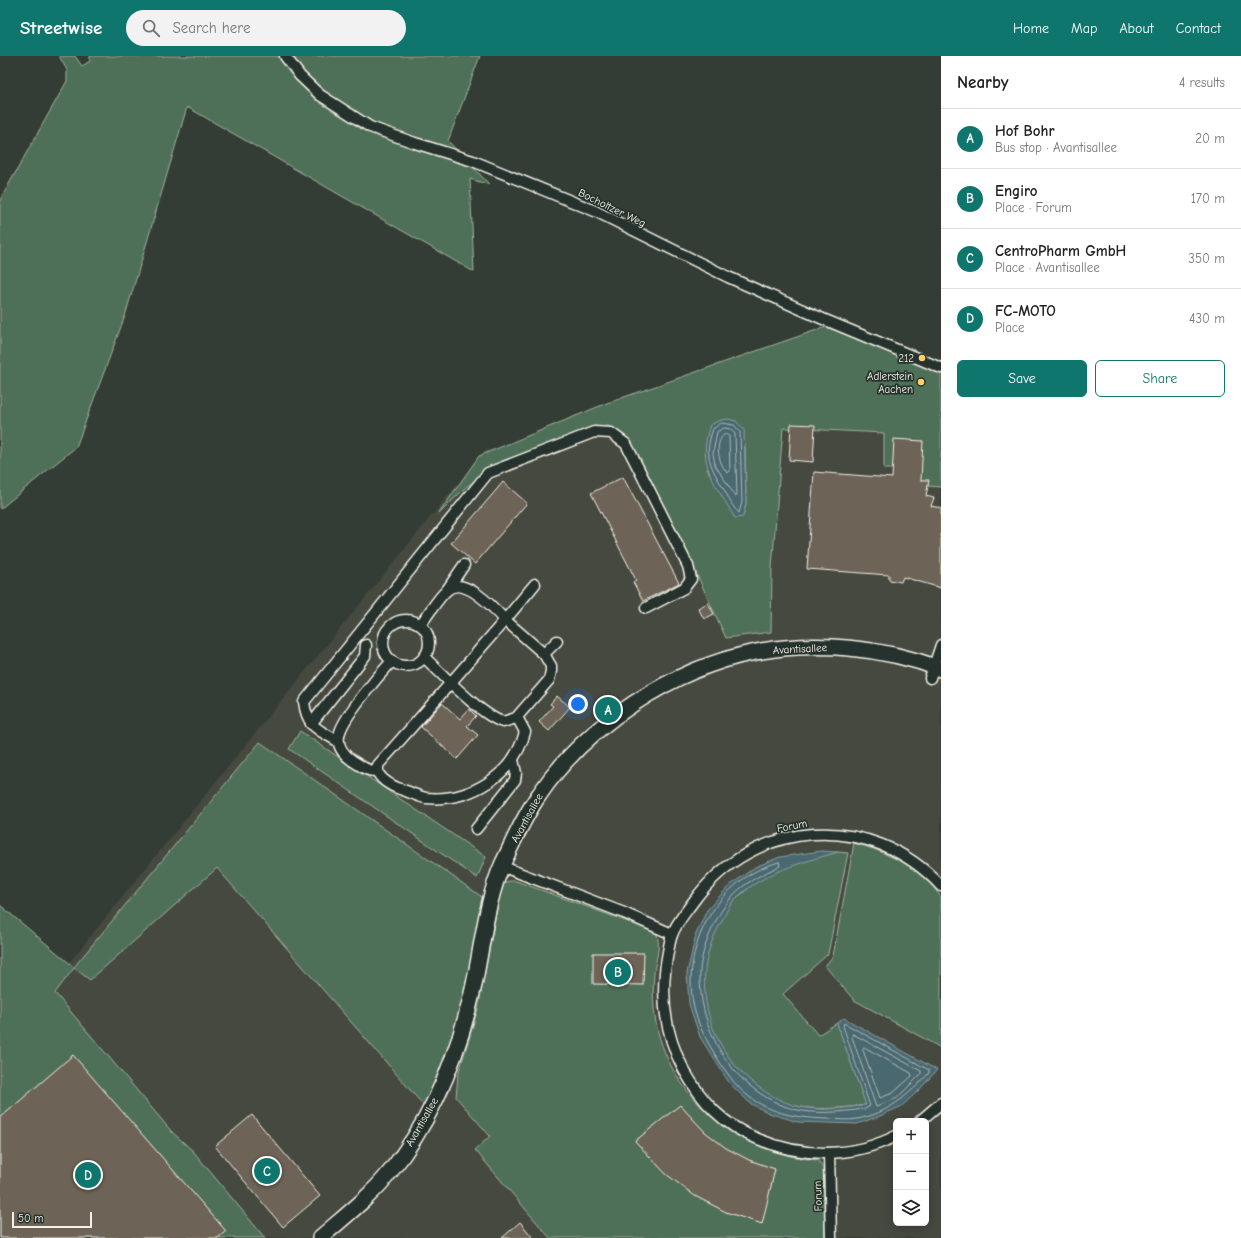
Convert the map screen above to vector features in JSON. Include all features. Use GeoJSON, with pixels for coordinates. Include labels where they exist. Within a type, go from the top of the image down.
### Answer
{"type":"FeatureCollection","features":[{"type":"Feature","properties":{"kind":"street","name":"Bocholtzer Weg"},"geometry":{"type":"LineString","coordinates":[[285,56],[300,76],[320,95],[370,127],[473,161],[588,208],[728,277],[823,320],[941,368]]}},
{"type":"Feature","properties":{"kind":"street"},"geometry":{"type":"LineString","coordinates":[[377,772],[372,772],[366,769],[347,757],[338,741],[314,727],[306,716],[304,702],[488,473],[594,432],[612,433],[626,444],[688,566],[691,579],[684,588],[646,608]]}},
{"type":"Feature","properties":{"kind":"street"},"geometry":{"type":"LineString","coordinates":[[420,625],[464,565]]}},
{"type":"Feature","properties":{"kind":"street"},"geometry":{"type":"LineString","coordinates":[[424,657],[496,720],[503,722],[509,722],[517,717],[549,680],[551,666],[544,654],[473,591],[458,582],[457,574]]}},
{"type":"Feature","properties":{"kind":"street"},"geometry":{"type":"LineString","coordinates":[[517,717],[525,732],[523,742],[512,760],[493,779],[466,794],[444,798],[425,798],[399,789],[380,777],[377,772],[378,765],[506,620],[535,584]]}},
{"type":"Feature","properties":{"kind":"street"},"geometry":{"type":"LineString","coordinates":[[446,591],[454,586],[463,586]]}},
{"type":"Feature","properties":{"kind":"street"},"geometry":{"type":"LineString","coordinates":[[403,620],[412,621],[420,625],[426,632],[429,640],[428,649],[424,657],[417,663],[408,666],[400,665],[392,661],[386,654],[383,642],[388,628],[403,620]]}},
{"type":"Feature","properties":{"kind":"street"},"geometry":{"type":"LineString","coordinates":[[356,637],[366,645],[383,642]]}},
{"type":"Feature","properties":{"kind":"street"},"geometry":{"type":"LineString","coordinates":[[544,654],[557,641]]}},
{"type":"Feature","properties":{"kind":"street"},"geometry":{"type":"LineString","coordinates":[[311,724],[365,656],[366,645]]}},
{"type":"Feature","properties":{"kind":"street"},"geometry":{"type":"LineString","coordinates":[[935,671],[941,646]]}},
{"type":"Feature","properties":{"kind":"street","name":"Avantisallee"},"geometry":{"type":"LineString","coordinates":[[320,1238],[390,1173],[413,1140],[436,1099],[453,1063],[463,1032],[480,959],[492,896],[501,866],[523,821],[539,795],[561,767],[613,718],[654,691],[679,678],[706,667],[755,652],[798,648],[854,649],[881,652],[935,671]]}},
{"type":"Feature","properties":{"kind":"street"},"geometry":{"type":"LineString","coordinates":[[338,741],[343,722],[392,661]]}},
{"type":"Feature","properties":{"kind":"street"},"geometry":{"type":"LineString","coordinates":[[476,829],[515,780],[516,773],[512,760]]}},
{"type":"Feature","properties":{"kind":"street","name":"Forum"},"geometry":{"type":"LineString","coordinates":[[893,1137],[875,1145],[860,1149],[828,1153],[777,1147],[746,1134],[720,1116],[697,1092],[677,1056],[668,1032],[664,1001],[665,968],[672,934],[702,890],[718,873],[746,853],[772,842],[799,835],[826,833],[852,835],[881,845],[914,861],[941,886]]}},
{"type":"Feature","properties":{"kind":"street"},"geometry":{"type":"LineString","coordinates":[[501,866],[624,913],[672,934]]}},
{"type":"Feature","properties":{"kind":"street"},"geometry":{"type":"LineString","coordinates":[[924,1118],[941,1103]]}},
{"type":"Feature","properties":{"kind":"street","name":"Forum"},"geometry":{"type":"LineString","coordinates":[[828,1153],[831,1238]]}},
{"type":"Feature","properties":{"kind":"shaded area"},"geometry":{"type":"Polygon","coordinates":[[[941,394],[941,1238],[0,1238],[0,1048],[484,451],[608,426],[941,394]]]}},
{"type":"Feature","properties":{"kind":"green space"},"geometry":{"type":"Polygon","coordinates":[[[59,56],[75,56],[82,66],[90,61],[90,56],[480,56],[448,141],[490,185],[470,179],[474,272],[187,107],[125,316],[76,447],[0,509],[0,200],[67,81],[67,70],[59,56]]]}},
{"type":"Feature","properties":{"kind":"green space"},"geometry":{"type":"Polygon","coordinates":[[[831,325],[941,371],[941,487],[900,484],[898,469],[884,469],[884,433],[783,428],[772,568],[771,632],[726,638],[682,542],[635,449],[620,432],[608,426],[592,429],[496,465],[465,488],[437,516],[479,456],[607,403],[831,325]],[[745,443],[707,469],[719,489],[743,516],[746,503],[745,443]]]}},
{"type":"Feature","properties":{"kind":"green space"},"geometry":{"type":"Polygon","coordinates":[[[300,731],[486,857],[477,878],[289,749],[300,731]]]}},
{"type":"Feature","properties":{"kind":"green space"},"geometry":{"type":"Polygon","coordinates":[[[260,742],[485,899],[464,1005],[444,1070],[425,1107],[217,868],[90,980],[74,968],[55,993],[172,1132],[193,1151],[265,1238],[0,1238],[0,905],[74,967],[260,742]]]}},
{"type":"Feature","properties":{"kind":"green space"},"geometry":{"type":"Polygon","coordinates":[[[854,843],[874,849],[903,862],[924,875],[941,897],[941,1048],[854,1000],[825,966],[833,956],[854,843]]]}},
{"type":"Feature","properties":{"kind":"green space"},"geometry":{"type":"Polygon","coordinates":[[[838,852],[848,853],[828,954],[783,994],[818,1035],[837,1023],[866,1105],[805,1108],[786,1103],[768,1094],[751,1082],[736,1067],[724,1050],[714,1031],[707,1011],[704,991],[705,962],[714,934],[723,916],[736,898],[770,873],[798,862],[838,852]]]}},
{"type":"Feature","properties":{"kind":"green space"},"geometry":{"type":"Polygon","coordinates":[[[509,881],[516,881],[656,932],[658,937],[658,948],[654,978],[654,1008],[660,1038],[671,1066],[688,1091],[708,1113],[732,1132],[759,1146],[788,1155],[818,1160],[823,1168],[825,1238],[550,1238],[475,1150],[490,1136],[456,1097],[458,1075],[478,1009],[499,898],[504,884],[509,881]]]}},
{"type":"Feature","properties":{"kind":"water"},"geometry":{"type":"Polygon","coordinates":[[[728,419],[736,421],[744,430],[746,503],[743,517],[735,518],[710,474],[705,452],[706,439],[710,425],[721,420],[728,419]]]}},
{"type":"Feature","properties":{"kind":"water"},"geometry":{"type":"Polygon","coordinates":[[[821,851],[838,852],[770,875],[745,890],[734,900],[719,926],[709,951],[705,977],[706,1003],[713,1028],[725,1051],[741,1072],[761,1089],[785,1102],[805,1108],[846,1108],[866,1105],[837,1023],[844,1018],[937,1070],[902,1106],[857,1124],[798,1122],[769,1113],[751,1104],[730,1084],[700,1037],[689,1004],[687,973],[696,934],[707,910],[729,886],[755,867],[780,857],[821,851]]]}},
{"type":"Feature","properties":{"kind":"building"},"geometry":{"type":"Polygon","coordinates":[[[791,424],[815,425],[813,462],[789,460],[791,424]]]}},
{"type":"Feature","properties":{"kind":"building"},"geometry":{"type":"Polygon","coordinates":[[[894,439],[923,441],[921,480],[929,480],[926,496],[934,498],[931,506],[941,508],[941,588],[903,577],[901,582],[889,580],[889,575],[807,569],[814,472],[892,478],[894,439]]]}},
{"type":"Feature","properties":{"kind":"building"},"geometry":{"type":"Polygon","coordinates":[[[623,477],[679,583],[643,601],[633,582],[636,580],[591,493],[623,477]]]}},
{"type":"Feature","properties":{"kind":"building"},"geometry":{"type":"Polygon","coordinates":[[[503,482],[527,503],[475,564],[451,543],[503,482]]]}},
{"type":"Feature","properties":{"kind":"building"},"geometry":{"type":"Polygon","coordinates":[[[708,603],[714,614],[704,619],[698,608],[708,603]]]}},
{"type":"Feature","properties":{"kind":"building"},"geometry":{"type":"Polygon","coordinates":[[[557,696],[570,707],[549,731],[539,722],[553,706],[550,704],[557,696]]]}},
{"type":"Feature","properties":{"kind":"building"},"geometry":{"type":"Polygon","coordinates":[[[442,703],[460,719],[469,709],[476,716],[467,726],[478,735],[457,759],[421,727],[442,703]]]}},
{"type":"Feature","properties":{"kind":"building"},"geometry":{"type":"Polygon","coordinates":[[[593,953],[644,953],[643,985],[593,984],[593,953]]]}},
{"type":"Feature","properties":{"kind":"building"},"geometry":{"type":"Polygon","coordinates":[[[73,1055],[226,1231],[218,1238],[0,1238],[0,1118],[73,1055]]]}},
{"type":"Feature","properties":{"kind":"building"},"geometry":{"type":"Polygon","coordinates":[[[680,1105],[705,1132],[726,1148],[749,1160],[775,1169],[762,1224],[726,1212],[695,1196],[666,1174],[635,1141],[680,1105]]]}},
{"type":"Feature","properties":{"kind":"building"},"geometry":{"type":"Polygon","coordinates":[[[252,1115],[320,1196],[283,1227],[215,1146],[252,1115]]]}},
{"type":"Feature","properties":{"kind":"building"},"geometry":{"type":"Polygon","coordinates":[[[520,1222],[533,1238],[502,1238],[520,1222]]]}},
{"type":"Feature","properties":{"kind":"place","name":"212"},"geometry":{"type":"Point","coordinates":[922,358]}},
{"type":"Feature","properties":{"kind":"place","name":"Adlerstein Aachen"},"geometry":{"type":"Point","coordinates":[921,382]}},
{"type":"Feature","properties":{"kind":"place","name":"Hof Bohr"},"geometry":{"type":"Point","coordinates":[608,710]}},
{"type":"Feature","properties":{"kind":"place","name":"Engiro"},"geometry":{"type":"Point","coordinates":[618,972]}},
{"type":"Feature","properties":{"kind":"place","name":"CentroPharm GmbH"},"geometry":{"type":"Point","coordinates":[267,1171]}},
{"type":"Feature","properties":{"kind":"place","name":"FC-MOTO"},"geometry":{"type":"Point","coordinates":[88,1175]}}]}
